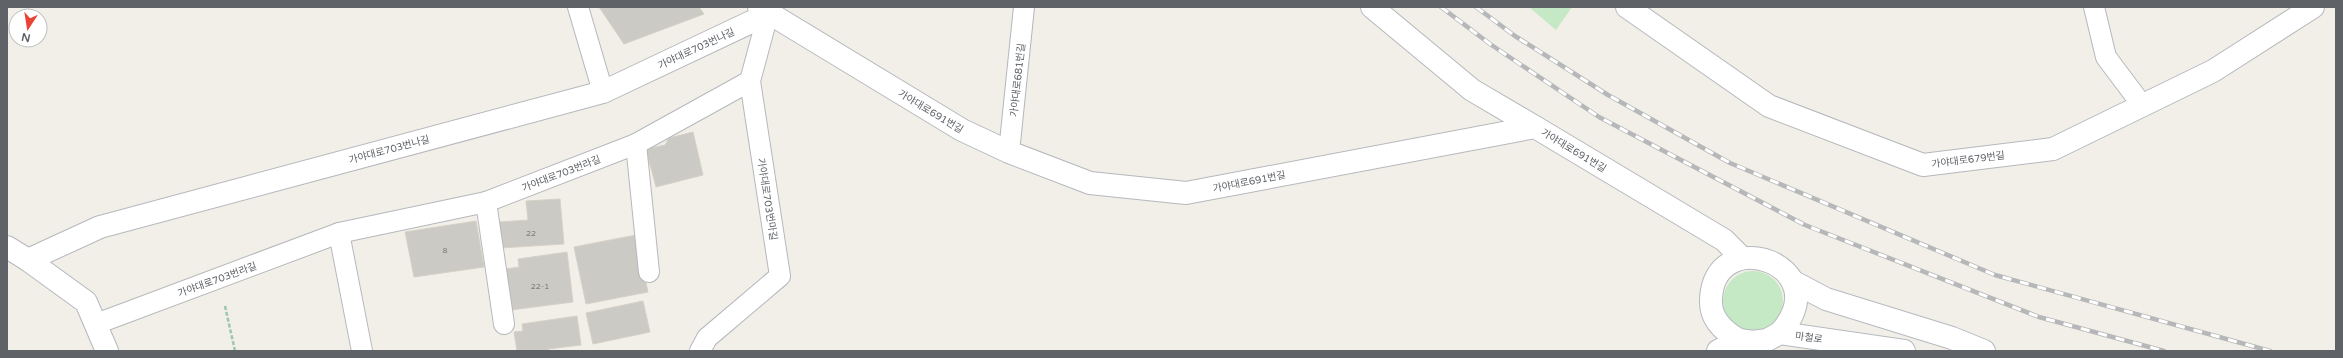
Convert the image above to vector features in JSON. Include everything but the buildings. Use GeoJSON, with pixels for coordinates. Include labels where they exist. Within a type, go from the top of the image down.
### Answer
{"type":"FeatureCollection","features":[{"type":"Feature","properties":{"kind":"street"},"geometry":{"type":"LineString","coordinates":[[1372,7],[1472,90],[1535,127]]}},
{"type":"Feature","properties":{"kind":"street","name":"가야대로679번길"},"geometry":{"type":"LineString","coordinates":[[1627,7],[1769,106],[1923,165],[2053,149],[2213,71],[2313,7]]}},
{"type":"Feature","properties":{"kind":"street","name":"가야대로703번나길"},"geometry":{"type":"LineString","coordinates":[[28,260],[100,227],[603,92],[763,10]]}},
{"type":"Feature","properties":{"kind":"street","name":"가야대로691번길"},"geometry":{"type":"LineString","coordinates":[[763,10],[962,130],[1009,152],[1090,183],[1186,193],[1535,127],[1724,240],[1742,258]]}},
{"type":"Feature","properties":{"kind":"street"},"geometry":{"type":"LineString","coordinates":[[7,247],[28,260],[86,302],[107,351]]}},
{"type":"Feature","properties":{"kind":"street"},"geometry":{"type":"LineString","coordinates":[[1758,257],[1772,262],[1784,270],[1792,281],[1796,295],[1794,310],[1789,322],[1780,333],[1767,340],[1753,342],[1739,340],[1726,333],[1716,322],[1711,307],[1711,291],[1717,277],[1728,265],[1742,258],[1758,257]]}},
{"type":"Feature","properties":{"kind":"street"},"geometry":{"type":"LineString","coordinates":[[1792,281],[1826,299],[1952,338],[1984,351]]}},
{"type":"Feature","properties":{"kind":"street","name":"마철로"},"geometry":{"type":"LineString","coordinates":[[1780,333],[1904,351]]}},
{"type":"Feature","properties":{"kind":"street"},"geometry":{"type":"LineString","coordinates":[[1718,351],[1739,340]]}},
{"type":"Feature","properties":{"kind":"lane"},"geometry":{"type":"LineString","coordinates":[[578,7],[603,92]]}},
{"type":"Feature","properties":{"kind":"lane","name":"가야대로681번길"},"geometry":{"type":"LineString","coordinates":[[1009,152],[1024,7]]}},
{"type":"Feature","properties":{"kind":"lane"},"geometry":{"type":"LineString","coordinates":[[2094,7],[2106,57],[2142,105]]}},
{"type":"Feature","properties":{"kind":"lane","name":"가야대로703번마길"},"geometry":{"type":"LineString","coordinates":[[700,351],[707,338],[780,276],[750,81],[763,10]]}},
{"type":"Feature","properties":{"kind":"lane","name":"가야대로703번라길"},"geometry":{"type":"LineString","coordinates":[[96,324],[339,233],[486,202],[636,144],[750,81]]}},
{"type":"Feature","properties":{"kind":"lane"},"geometry":{"type":"LineString","coordinates":[[636,144],[649,272]]}},
{"type":"Feature","properties":{"kind":"lane"},"geometry":{"type":"LineString","coordinates":[[486,202],[504,324]]}},
{"type":"Feature","properties":{"kind":"lane"},"geometry":{"type":"LineString","coordinates":[[339,233],[362,351]]}},
{"type":"Feature","properties":{"kind":"path"},"geometry":{"type":"LineString","coordinates":[[219,278],[235,351]]}},
{"type":"Feature","properties":{"kind":"green space"},"geometry":{"type":"Polygon","coordinates":[[[1529,7],[1572,7],[1556,30],[1529,7]]]}},
{"type":"Feature","properties":{"kind":"green space"},"geometry":{"type":"Polygon","coordinates":[[[1753,271],[1770,276],[1778,284],[1783,301],[1778,318],[1770,326],[1753,331],[1736,326],[1728,318],[1723,301],[1728,284],[1736,276],[1753,271]]]}},
{"type":"Feature","properties":{"kind":"railway"},"geometry":{"type":"LineString","coordinates":[[1441,7],[1490,44],[1599,117],[1805,225],[2039,317],[2164,351]]}},
{"type":"Feature","properties":{"kind":"railway"},"geometry":{"type":"LineString","coordinates":[[1476,7],[1515,36],[1608,95],[1730,163],[1995,275],[2270,351]]}}]}
